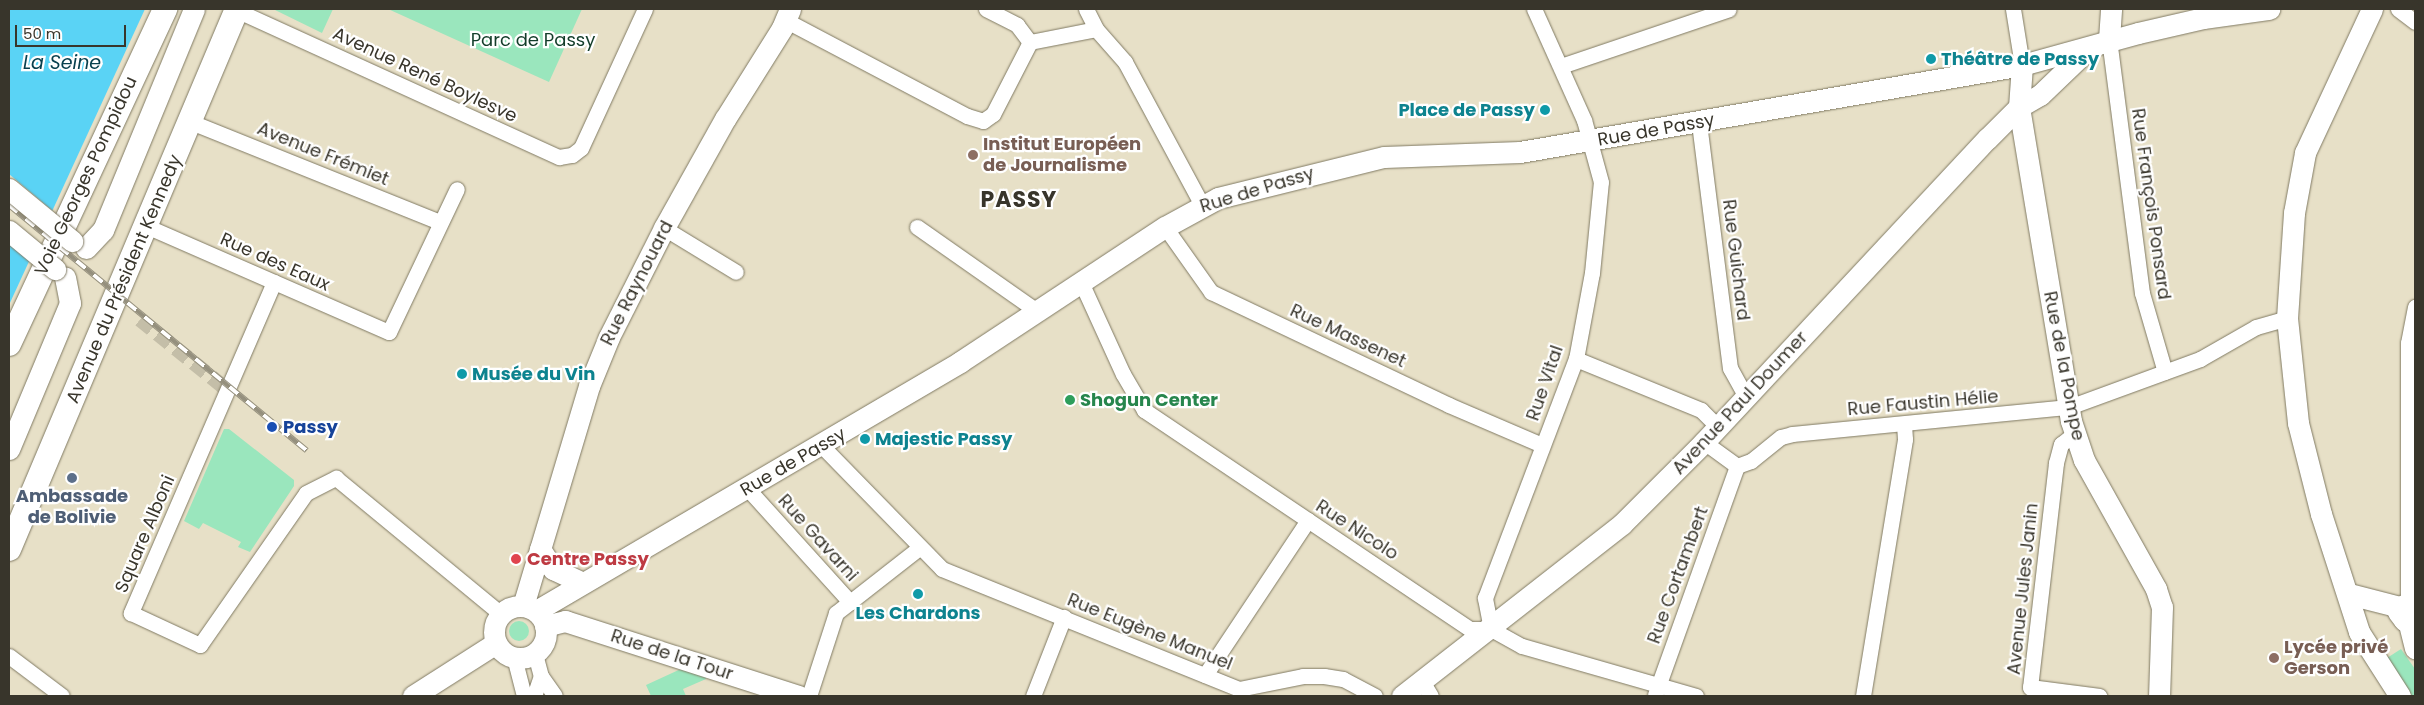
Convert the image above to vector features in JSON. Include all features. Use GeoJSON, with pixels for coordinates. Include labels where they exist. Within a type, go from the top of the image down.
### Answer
{"type":"FeatureCollection","features":[{"type":"Feature","properties":{"kind":"main road","name":"Voie Georges Pompidou"},"geometry":{"type":"LineString","coordinates":[[9,344],[165,9]]}},
{"type":"Feature","properties":{"kind":"main road","name":"Avenue du Président Kennedy"},"geometry":{"type":"LineString","coordinates":[[9,549],[191,122],[234,9]]}},
{"type":"Feature","properties":{"kind":"street"},"geometry":{"type":"LineString","coordinates":[[60,273],[79,244],[103,230],[191,17],[211,9]]}},
{"type":"Feature","properties":{"kind":"street","name":"Avenue René Boylesve"},"geometry":{"type":"LineString","coordinates":[[234,9],[559,157],[572,155],[581,148],[645,9]]}},
{"type":"Feature","properties":{"kind":"street"},"geometry":{"type":"LineString","coordinates":[[986,9],[1017,25],[1030,42]]}},
{"type":"Feature","properties":{"kind":"street"},"geometry":{"type":"LineString","coordinates":[[1086,9],[1096,29],[1125,62],[1202,204]]}},
{"type":"Feature","properties":{"kind":"street"},"geometry":{"type":"LineString","coordinates":[[1534,9],[1561,66],[1591,141]]}},
{"type":"Feature","properties":{"kind":"street"},"geometry":{"type":"LineString","coordinates":[[1561,66],[1729,9]]}},
{"type":"Feature","properties":{"kind":"street"},"geometry":{"type":"LineString","coordinates":[[2013,9],[2022,65],[2019,108]]}},
{"type":"Feature","properties":{"kind":"street"},"geometry":{"type":"LineString","coordinates":[[2019,108],[2040,95],[2101,42],[2111,9]]}},
{"type":"Feature","properties":{"kind":"street"},"geometry":{"type":"LineString","coordinates":[[2203,18],[2229,9]]}},
{"type":"Feature","properties":{"kind":"street"},"geometry":{"type":"LineString","coordinates":[[2203,18],[2269,9]]}},
{"type":"Feature","properties":{"kind":"street"},"geometry":{"type":"LineString","coordinates":[[2372,9],[2305,153],[2294,212],[2287,318],[2298,423],[2321,514],[2349,594],[2359,632],[2400,696]]}},
{"type":"Feature","properties":{"kind":"street"},"geometry":{"type":"LineString","coordinates":[[2398,9],[2415,22]]}},
{"type":"Feature","properties":{"kind":"street"},"geometry":{"type":"LineString","coordinates":[[788,14],[968,116],[983,121],[993,114],[1030,42]]}},
{"type":"Feature","properties":{"kind":"street","name":"Rue Raynouard"},"geometry":{"type":"LineString","coordinates":[[542,616],[540,549],[589,386],[608,337],[664,228],[788,14]]}},
{"type":"Feature","properties":{"kind":"street","name":"Rue de Passy"},"geometry":{"type":"LineString","coordinates":[[542,616],[558,598],[960,362],[1202,204],[1322,170],[1384,157],[1520,152],[2022,65],[2101,42],[2203,18]]}},
{"type":"Feature","properties":{"kind":"street"},"geometry":{"type":"LineString","coordinates":[[1030,42],[1096,29]]}},
{"type":"Feature","properties":{"kind":"street","name":"Rue François Ponsard"},"geometry":{"type":"LineString","coordinates":[[2101,42],[2142,292],[2165,372]]}},
{"type":"Feature","properties":{"kind":"street"},"geometry":{"type":"LineString","coordinates":[[2019,108],[2029,79],[2048,58]]}},
{"type":"Feature","properties":{"kind":"street","name":"Avenue Paul Doumer"},"geometry":{"type":"LineString","coordinates":[[1402,696],[1427,688],[1491,629],[1622,524],[1711,435],[2019,108]]}},
{"type":"Feature","properties":{"kind":"street","name":"Rue de la Pompe"},"geometry":{"type":"LineString","coordinates":[[2019,108],[2074,434],[2084,460],[2159,598],[2163,626],[2159,696]]}},
{"type":"Feature","properties":{"kind":"street","name":"Avenue Frémiet"},"geometry":{"type":"LineString","coordinates":[[191,122],[440,222]]}},
{"type":"Feature","properties":{"kind":"street","name":"Rue Guichard"},"geometry":{"type":"LineString","coordinates":[[1699,122],[1730,368],[1746,397]]}},
{"type":"Feature","properties":{"kind":"street","name":"Rue Vital"},"geometry":{"type":"LineString","coordinates":[[1491,629],[1485,598],[1576,359],[1592,273],[1601,182],[1591,141]]}},
{"type":"Feature","properties":{"kind":"street"},"geometry":{"type":"LineString","coordinates":[[9,189],[79,244]]}},
{"type":"Feature","properties":{"kind":"street"},"geometry":{"type":"LineString","coordinates":[[440,222],[457,189]]}},
{"type":"Feature","properties":{"kind":"street","name":"Rue des Eaux"},"geometry":{"type":"LineString","coordinates":[[146,226],[389,332],[440,222]]}},
{"type":"Feature","properties":{"kind":"street"},"geometry":{"type":"LineString","coordinates":[[916,227],[1037,310]]}},
{"type":"Feature","properties":{"kind":"street","name":"Rue Massenet"},"geometry":{"type":"LineString","coordinates":[[1165,227],[1211,292],[1449,405],[1542,445]]}},
{"type":"Feature","properties":{"kind":"street"},"geometry":{"type":"LineString","coordinates":[[664,228],[736,272]]}},
{"type":"Feature","properties":{"kind":"street"},"geometry":{"type":"LineString","coordinates":[[9,231],[60,273],[70,303],[9,449]]}},
{"type":"Feature","properties":{"kind":"street","name":"Square Alboni"},"geometry":{"type":"LineString","coordinates":[[274,282],[131,613],[200,645],[306,493],[336,478],[500,614]]}},
{"type":"Feature","properties":{"kind":"street","name":"Rue Nicolo"},"geometry":{"type":"LineString","coordinates":[[1081,282],[1123,374],[1144,410],[1470,629],[1491,629],[1522,646],[1656,691],[1696,696]]}},
{"type":"Feature","properties":{"kind":"street"},"geometry":{"type":"LineString","coordinates":[[2415,307],[2408,343],[2413,459],[2409,611],[2415,648]]}},
{"type":"Feature","properties":{"kind":"street","name":"Rue Faustin Hélie"},"geometry":{"type":"LineString","coordinates":[[1737,466],[1751,461],[1781,437],[2069,407],[2165,372],[2231,344],[2256,327],[2287,318]]}},
{"type":"Feature","properties":{"kind":"street"},"geometry":{"type":"LineString","coordinates":[[1576,359],[1701,410],[1711,435],[1737,466]]}},
{"type":"Feature","properties":{"kind":"street"},"geometry":{"type":"LineString","coordinates":[[1863,696],[1905,439],[1904,424]]}},
{"type":"Feature","properties":{"kind":"street","name":"Avenue Jules Janin"},"geometry":{"type":"LineString","coordinates":[[2074,434],[2061,444],[2056,462],[2030,687],[2099,696]]}},
{"type":"Feature","properties":{"kind":"street","name":"Rue Eugène Manuel"},"geometry":{"type":"LineString","coordinates":[[821,445],[919,548],[942,569],[1243,690],[1303,676],[1324,676],[1343,679],[1375,696]]}},
{"type":"Feature","properties":{"kind":"street","name":"Rue Cortambert"},"geometry":{"type":"LineString","coordinates":[[1656,691],[1737,466]]}},
{"type":"Feature","properties":{"kind":"street","name":"Rue Gavarni"},"geometry":{"type":"LineString","coordinates":[[747,488],[850,602],[836,613],[809,696]]}},
{"type":"Feature","properties":{"kind":"street"},"geometry":{"type":"LineString","coordinates":[[1205,675],[1308,520]]}},
{"type":"Feature","properties":{"kind":"street"},"geometry":{"type":"LineString","coordinates":[[850,602],[919,548]]}},
{"type":"Feature","properties":{"kind":"street"},"geometry":{"type":"LineString","coordinates":[[540,549],[553,569],[583,583]]}},
{"type":"Feature","properties":{"kind":"street"},"geometry":{"type":"LineString","coordinates":[[2349,594],[2409,611]]}},
{"type":"Feature","properties":{"kind":"street"},"geometry":{"type":"LineString","coordinates":[[510,608],[542,616],[544,640],[534,654],[514,657],[503,652],[496,643],[494,628],[500,614],[510,608]]}},
{"type":"Feature","properties":{"kind":"street","name":"Rue de la Tour"},"geometry":{"type":"LineString","coordinates":[[542,616],[800,696]]}},
{"type":"Feature","properties":{"kind":"street"},"geometry":{"type":"LineString","coordinates":[[1033,696],[1064,617]]}},
{"type":"Feature","properties":{"kind":"street"},"geometry":{"type":"LineString","coordinates":[[413,696],[496,643]]}},
{"type":"Feature","properties":{"kind":"street"},"geometry":{"type":"LineString","coordinates":[[534,654],[541,676],[554,696]]}},
{"type":"Feature","properties":{"kind":"street"},"geometry":{"type":"LineString","coordinates":[[9,656],[62,696]]}},
{"type":"Feature","properties":{"kind":"street"},"geometry":{"type":"LineString","coordinates":[[514,657],[524,696]]}},
{"type":"Feature","properties":{"kind":"street"},"geometry":{"type":"LineString","coordinates":[[534,696],[541,676]]}},
{"type":"Feature","properties":{"kind":"green space"},"geometry":{"type":"Polygon","coordinates":[[[273,9],[333,9],[322,33],[273,9]]]}},
{"type":"Feature","properties":{"kind":"green space","name":"Parc de Passy"},"geometry":{"type":"Polygon","coordinates":[[[388,9],[582,9],[549,82],[388,9]]]}},
{"type":"Feature","properties":{"kind":"green space"},"geometry":{"type":"Polygon","coordinates":[[[224,429],[229,429],[294,480],[294,486],[250,552],[238,547],[241,542],[203,523],[199,529],[184,521],[224,429]]]}},
{"type":"Feature","properties":{"kind":"green space"},"geometry":{"type":"Polygon","coordinates":[[[515,621],[523,621],[529,627],[529,635],[523,641],[515,641],[509,635],[509,627],[515,621]]]}},
{"type":"Feature","properties":{"kind":"green space"},"geometry":{"type":"Polygon","coordinates":[[[2401,649],[2415,669],[2415,696],[2412,696],[2387,658],[2401,649]]]}},
{"type":"Feature","properties":{"kind":"green space"},"geometry":{"type":"Polygon","coordinates":[[[683,668],[707,676],[706,679],[683,689],[686,696],[651,696],[646,685],[683,668]]]}},
{"type":"Feature","properties":{"kind":"water","name":"La Seine"},"geometry":{"type":"Polygon","coordinates":[[[9,9],[145,9],[9,305],[9,9]]]}},
{"type":"Feature","properties":{"kind":"pier"},"geometry":{"type":"Polygon","coordinates":[[[9,174],[54,212],[31,263],[9,244],[9,174]]]}},
{"type":"Feature","properties":{"kind":"tunnel"},"geometry":{"type":"LineString","coordinates":[[140,319],[228,390]]}},
{"type":"Feature","properties":{"kind":"railway"},"geometry":{"type":"LineString","coordinates":[[9,205],[307,451]]}},
{"type":"Feature","properties":{"kind":"place","name":"Théâtre de Passy"},"geometry":{"type":"Point","coordinates":[1931,59]}},
{"type":"Feature","properties":{"kind":"place","name":"Place de Passy"},"geometry":{"type":"Point","coordinates":[1545,110]}},
{"type":"Feature","properties":{"kind":"place","name":"Institut Européen de Journalisme"},"geometry":{"type":"Point","coordinates":[973,155]}},
{"type":"Feature","properties":{"kind":"place","name":"Musée du Vin"},"geometry":{"type":"Point","coordinates":[462,374]}},
{"type":"Feature","properties":{"kind":"place","name":"Shogun Center"},"geometry":{"type":"Point","coordinates":[1070,400]}},
{"type":"Feature","properties":{"kind":"place","name":"Passy"},"geometry":{"type":"Point","coordinates":[272,427]}},
{"type":"Feature","properties":{"kind":"place","name":"Majestic Passy"},"geometry":{"type":"Point","coordinates":[865,439]}},
{"type":"Feature","properties":{"kind":"place","name":"Ambassade de Bolivie"},"geometry":{"type":"Point","coordinates":[72,478]}},
{"type":"Feature","properties":{"kind":"place","name":"Centre Passy"},"geometry":{"type":"Point","coordinates":[516,559]}},
{"type":"Feature","properties":{"kind":"place","name":"Les Chardons"},"geometry":{"type":"Point","coordinates":[918,594]}},
{"type":"Feature","properties":{"kind":"place","name":"Lycée privé Gerson"},"geometry":{"type":"Point","coordinates":[2274,658]}},
{"type":"Feature","properties":{"kind":"district","name":"PASSY"},"geometry":{"type":"Point","coordinates":[1019,200]}}]}
